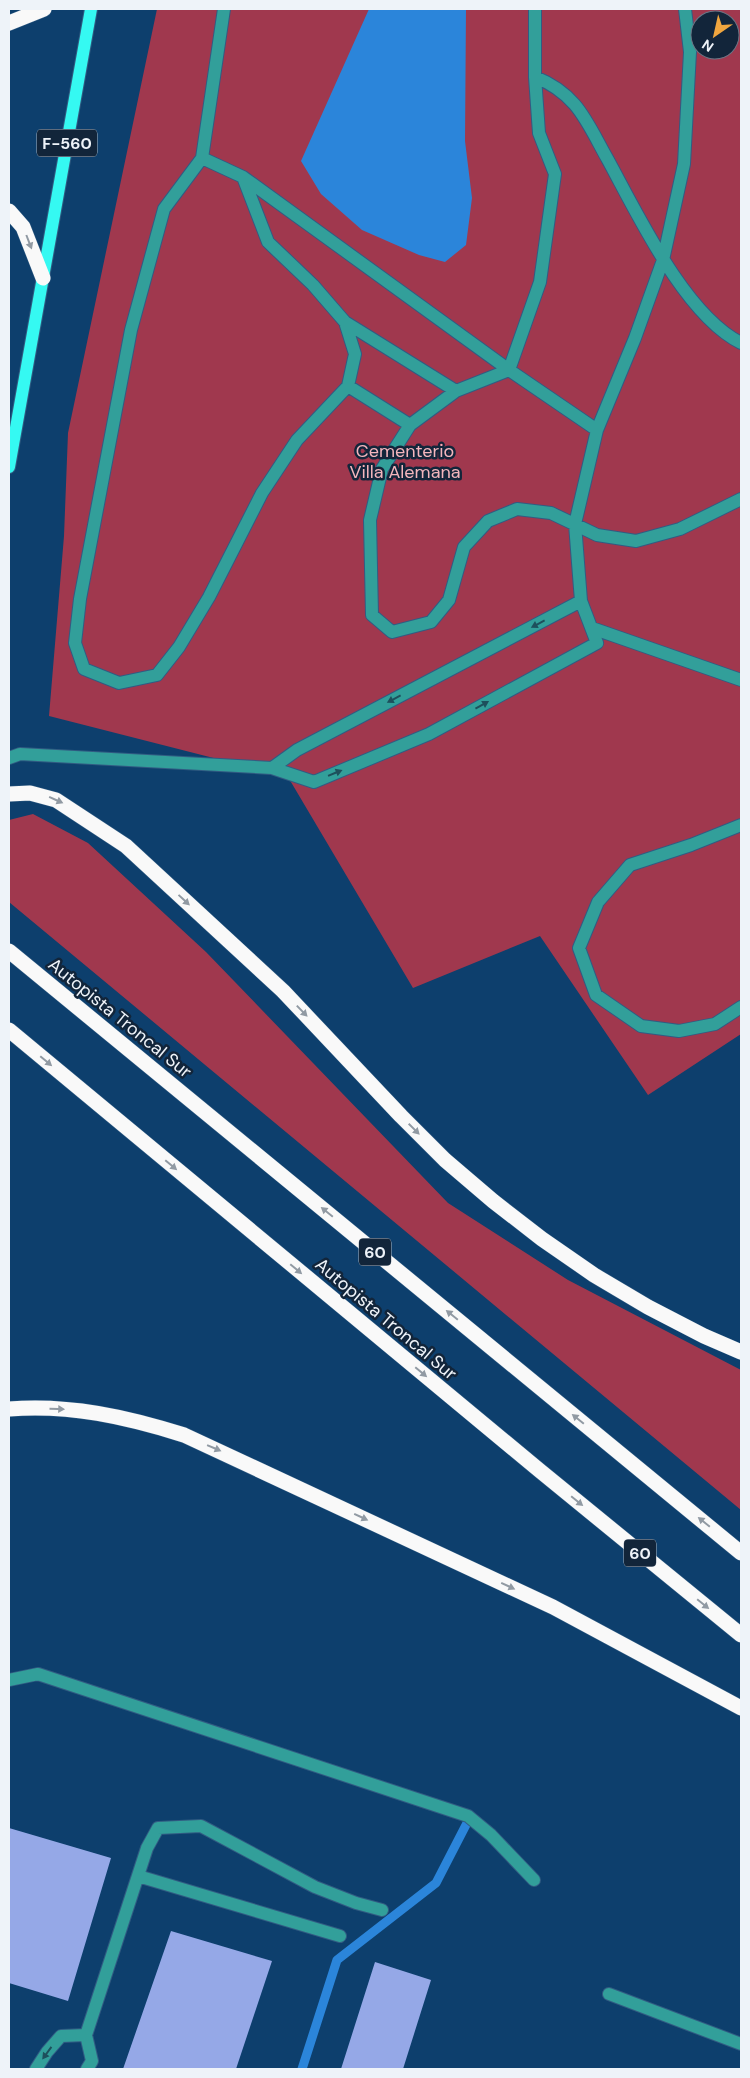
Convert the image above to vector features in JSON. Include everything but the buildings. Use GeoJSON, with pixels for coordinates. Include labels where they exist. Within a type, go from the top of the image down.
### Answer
{"type":"FeatureCollection","features":[{"type":"Feature","properties":{"kind":"highway"},"geometry":{"type":"LineString","coordinates":[[9,23],[44,9]]}},
{"type":"Feature","properties":{"kind":"highway"},"geometry":{"type":"LineString","coordinates":[[9,210],[23,227],[43,278]]}},
{"type":"Feature","properties":{"kind":"highway"},"geometry":{"type":"LineString","coordinates":[[9,794],[30,793],[56,800],[126,846],[283,991],[446,1160],[542,1240],[594,1275],[648,1307],[704,1336],[741,1352]]}},
{"type":"Feature","properties":{"kind":"highway","name":"Autopista Troncal Sur"},"geometry":{"type":"LineString","coordinates":[[9,951],[741,1553]]}},
{"type":"Feature","properties":{"kind":"highway","name":"Autopista Troncal Sur"},"geometry":{"type":"LineString","coordinates":[[9,1030],[741,1635]]}},
{"type":"Feature","properties":{"kind":"highway"},"geometry":{"type":"LineString","coordinates":[[9,1409],[64,1409],[105,1414],[145,1423],[184,1435],[553,1607],[741,1708]]}},
{"type":"Feature","properties":{"kind":"main road","name":"F-560"},"geometry":{"type":"LineString","coordinates":[[9,467],[91,9]]}},
{"type":"Feature","properties":{"kind":"lane"},"geometry":{"type":"LineString","coordinates":[[224,9],[202,158],[164,209],[131,330],[80,598],[76,643],[84,669],[119,683],[157,675],[179,647],[209,597],[262,493],[297,440],[348,386],[355,354],[345,322]]}},
{"type":"Feature","properties":{"kind":"lane"},"geometry":{"type":"LineString","coordinates":[[536,9],[535,77],[539,133],[555,174],[540,282],[509,370],[456,392],[410,425],[382,469],[370,520],[372,615],[392,632],[431,622],[448,600],[464,547],[488,521],[517,509],[551,514],[597,535],[636,541],[680,529],[741,499]]}},
{"type":"Feature","properties":{"kind":"lane"},"geometry":{"type":"LineString","coordinates":[[9,758],[20,754],[272,768],[314,782],[428,734],[597,642],[581,601],[575,524],[597,430],[635,338],[663,260],[684,164],[690,52],[685,9]]}},
{"type":"Feature","properties":{"kind":"lane"},"geometry":{"type":"LineString","coordinates":[[535,77],[551,84],[578,106],[663,260],[704,315],[728,336],[741,343]]}},
{"type":"Feature","properties":{"kind":"lane"},"geometry":{"type":"LineString","coordinates":[[202,158],[243,177],[509,370],[597,430]]}},
{"type":"Feature","properties":{"kind":"lane"},"geometry":{"type":"LineString","coordinates":[[243,177],[268,242],[314,285],[345,322],[456,392]]}},
{"type":"Feature","properties":{"kind":"lane"},"geometry":{"type":"LineString","coordinates":[[348,386],[410,425]]}},
{"type":"Feature","properties":{"kind":"lane"},"geometry":{"type":"LineString","coordinates":[[272,768],[297,750],[581,601]]}},
{"type":"Feature","properties":{"kind":"lane"},"geometry":{"type":"LineString","coordinates":[[592,628],[741,680]]}},
{"type":"Feature","properties":{"kind":"lane"},"geometry":{"type":"LineString","coordinates":[[741,825],[691,845],[630,865],[598,902],[579,948],[596,995],[641,1026],[679,1031],[715,1024],[741,1007]]}},
{"type":"Feature","properties":{"kind":"lane"},"geometry":{"type":"LineString","coordinates":[[9,1680],[38,1674],[468,1816],[491,1835],[534,1880]]}},
{"type":"Feature","properties":{"kind":"lane"},"geometry":{"type":"LineString","coordinates":[[87,2069],[92,2062],[86,2035],[147,1848],[158,1828],[201,1826],[315,1887],[356,1903],[382,1910]]}},
{"type":"Feature","properties":{"kind":"lane"},"geometry":{"type":"LineString","coordinates":[[138,1876],[340,1936]]}},
{"type":"Feature","properties":{"kind":"lane"},"geometry":{"type":"LineString","coordinates":[[609,1994],[741,2044]]}},
{"type":"Feature","properties":{"kind":"lane"},"geometry":{"type":"LineString","coordinates":[[36,2069],[46,2052],[61,2036],[86,2035]]}},
{"type":"Feature","properties":{"kind":"green space","name":"Cementerio Villa Alemana"},"geometry":{"type":"Polygon","coordinates":[[[157,9],[741,9],[741,1034],[648,1095],[540,936],[413,988],[288,777],[49,716],[64,536],[68,433],[157,9]]]}},
{"type":"Feature","properties":{"kind":"green space"},"geometry":{"type":"Polygon","coordinates":[[[33,814],[88,843],[206,952],[448,1203],[568,1280],[741,1370],[741,1510],[9,902],[9,820],[33,814]]]}},
{"type":"Feature","properties":{"kind":"water"},"geometry":{"type":"Polygon","coordinates":[[[369,9],[466,9],[465,141],[472,198],[466,245],[445,262],[419,255],[362,230],[321,194],[301,161],[369,9]]]}},
{"type":"Feature","properties":{"kind":"waterway"},"geometry":{"type":"LineString","coordinates":[[302,2069],[337,1960],[436,1883],[468,1821]]}}]}
